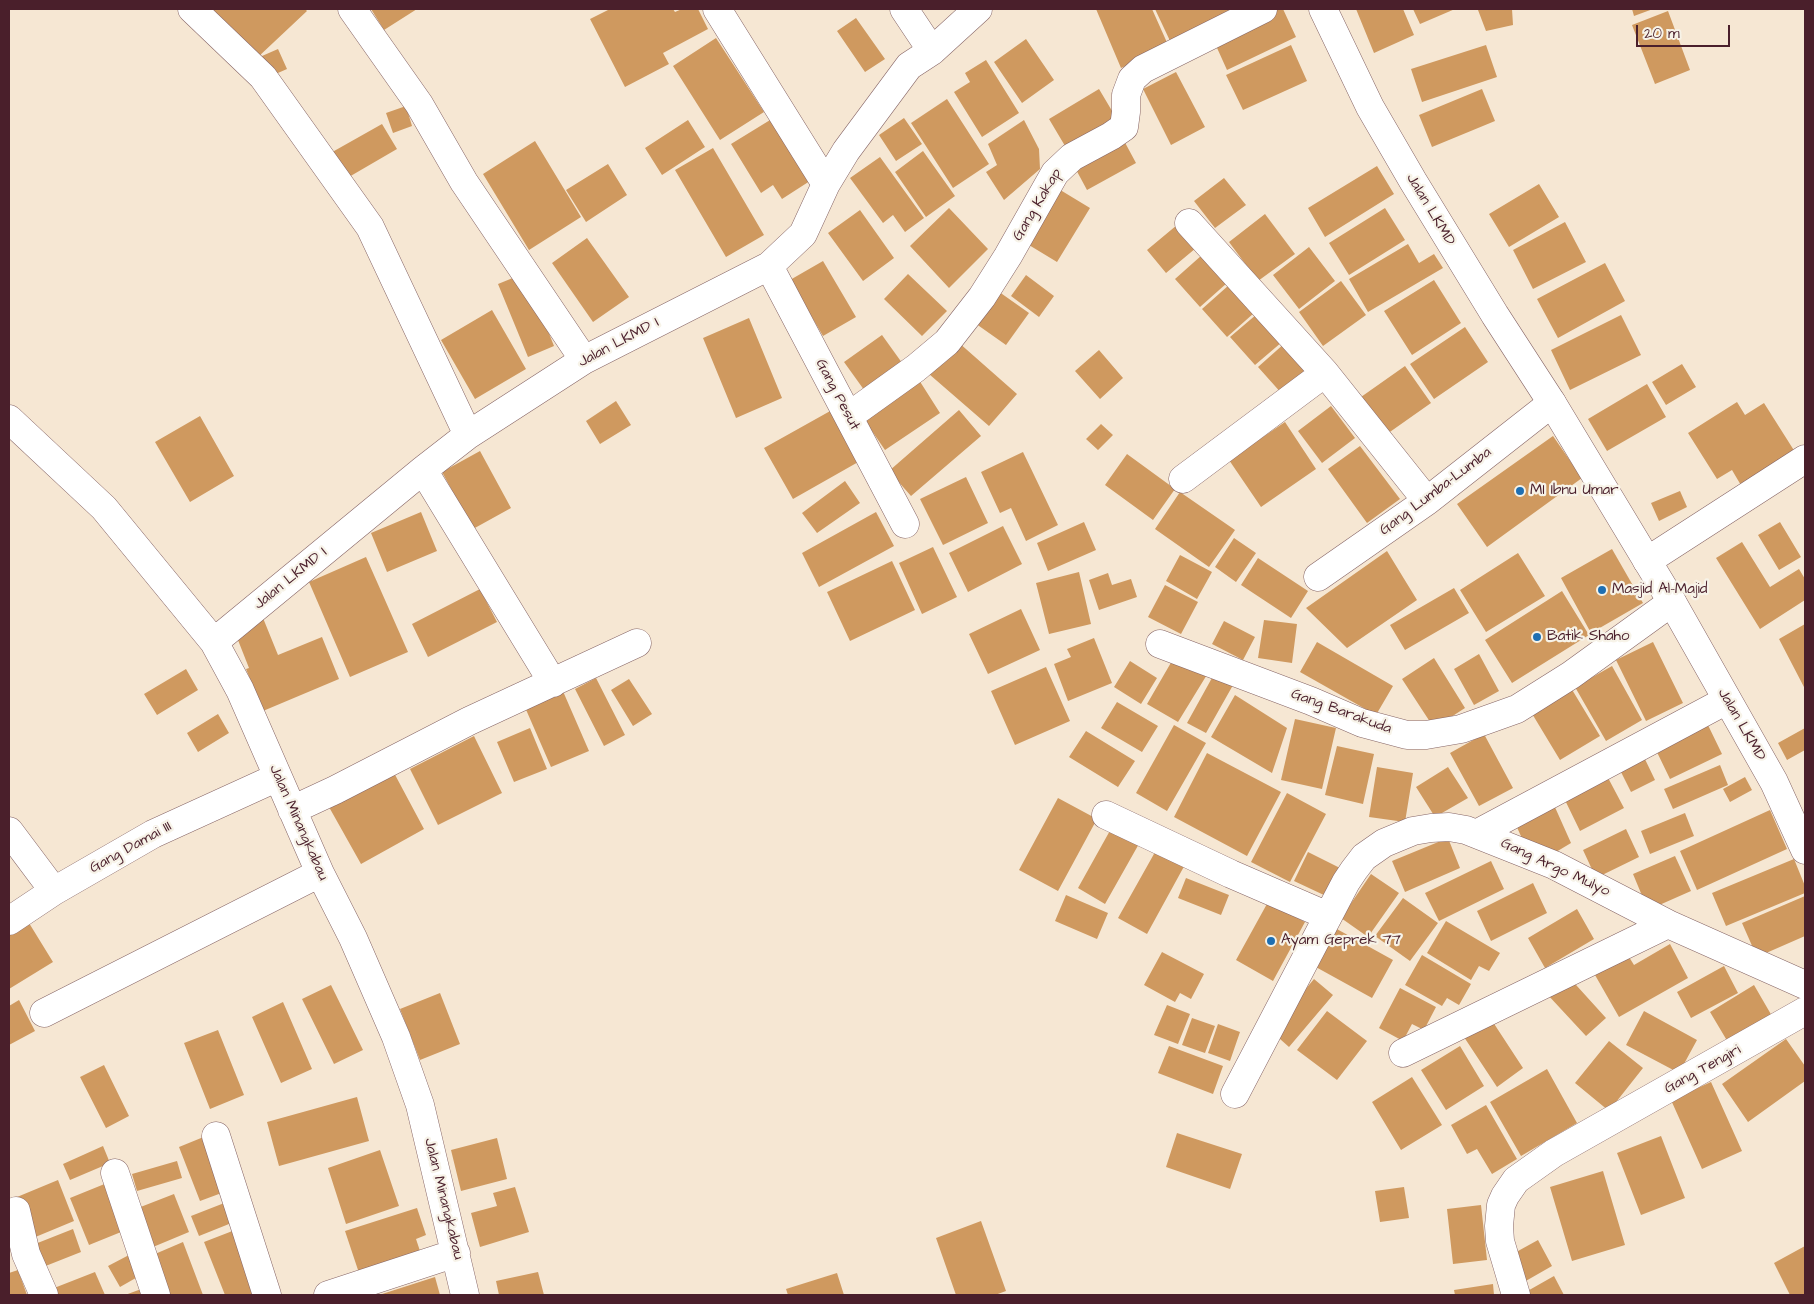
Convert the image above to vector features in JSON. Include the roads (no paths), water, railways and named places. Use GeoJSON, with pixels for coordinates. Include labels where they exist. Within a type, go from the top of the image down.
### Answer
{"type":"FeatureCollection","features":[{"type":"Feature","properties":{"kind":"street"},"geometry":{"type":"LineString","coordinates":[[192,9],[263,77],[370,227],[468,435]]}},
{"type":"Feature","properties":{"kind":"street"},"geometry":{"type":"LineString","coordinates":[[352,9],[420,104],[464,182],[584,360]]}},
{"type":"Feature","properties":{"kind":"street"},"geometry":{"type":"LineString","coordinates":[[717,9],[826,184]]}},
{"type":"Feature","properties":{"kind":"street"},"geometry":{"type":"LineString","coordinates":[[904,9],[932,51]]}},
{"type":"Feature","properties":{"kind":"street","name":"Jalan LKMD I"},"geometry":{"type":"LineString","coordinates":[[214,642],[468,435],[584,360],[769,266],[803,234],[826,184],[846,151],[910,66],[932,51],[978,9]]}},
{"type":"Feature","properties":{"kind":"street","name":"Gang Kakap"},"geometry":{"type":"LineString","coordinates":[[849,416],[947,342],[982,298],[1055,173],[1072,157],[1124,127],[1126,95],[1132,79],[1143,69],[1263,9]]}},
{"type":"Feature","properties":{"kind":"street","name":"Jalan LKMD"},"geometry":{"type":"LineString","coordinates":[[1323,9],[1352,72],[1388,139],[1494,316],[1552,403],[1672,602],[1774,782],[1805,850]]}},
{"type":"Feature","properties":{"kind":"street"},"geometry":{"type":"LineString","coordinates":[[1189,223],[1325,373],[1427,501]]}},
{"type":"Feature","properties":{"kind":"street","name":"Gang Pesut"},"geometry":{"type":"LineString","coordinates":[[769,266],[905,524]]}},
{"type":"Feature","properties":{"kind":"street"},"geometry":{"type":"LineString","coordinates":[[1183,479],[1325,373]]}},
{"type":"Feature","properties":{"kind":"street","name":"Gang Lumba-Lumba"},"geometry":{"type":"LineString","coordinates":[[1318,577],[1427,501],[1552,403]]}},
{"type":"Feature","properties":{"kind":"street","name":"Jalan Minangkabau"},"geometry":{"type":"LineString","coordinates":[[9,418],[104,508],[214,642],[240,690],[320,873],[353,938],[396,1037],[420,1105],[465,1295]]}},
{"type":"Feature","properties":{"kind":"street"},"geometry":{"type":"LineString","coordinates":[[1647,561],[1805,459]]}},
{"type":"Feature","properties":{"kind":"street"},"geometry":{"type":"LineString","coordinates":[[423,470],[553,682]]}},
{"type":"Feature","properties":{"kind":"street","name":"Gang Barakuda"},"geometry":{"type":"LineString","coordinates":[[1160,644],[1311,701],[1362,723],[1407,735],[1426,735],[1461,729],[1516,709],[1563,680],[1672,602]]}},
{"type":"Feature","properties":{"kind":"street"},"geometry":{"type":"LineString","coordinates":[[292,810],[469,721],[637,643]]}},
{"type":"Feature","properties":{"kind":"street"},"geometry":{"type":"LineString","coordinates":[[1478,834],[1727,700]]}},
{"type":"Feature","properties":{"kind":"street","name":"Gang Damai III"},"geometry":{"type":"LineString","coordinates":[[9,921],[54,890],[153,834],[278,777]]}},
{"type":"Feature","properties":{"kind":"street"},"geometry":{"type":"LineString","coordinates":[[1106,815],[1328,916]]}},
{"type":"Feature","properties":{"kind":"street","name":"Gang Argo Mulyo"},"geometry":{"type":"LineString","coordinates":[[1236,1094],[1328,916],[1354,870],[1364,857],[1384,843],[1405,834],[1431,828],[1449,827],[1478,834],[1554,865],[1668,924],[1805,984]]}},
{"type":"Feature","properties":{"kind":"street"},"geometry":{"type":"LineString","coordinates":[[9,831],[54,890]]}},
{"type":"Feature","properties":{"kind":"street"},"geometry":{"type":"LineString","coordinates":[[44,1013],[320,873]]}},
{"type":"Feature","properties":{"kind":"street"},"geometry":{"type":"LineString","coordinates":[[1404,1053],[1668,924]]}},
{"type":"Feature","properties":{"kind":"street","name":"Gang Tengiri"},"geometry":{"type":"LineString","coordinates":[[1516,1295],[1500,1241],[1499,1216],[1504,1196],[1516,1180],[1531,1168],[1601,1127],[1805,1011]]}},
{"type":"Feature","properties":{"kind":"street"},"geometry":{"type":"LineString","coordinates":[[216,1136],[267,1295]]}},
{"type":"Feature","properties":{"kind":"street"},"geometry":{"type":"LineString","coordinates":[[115,1173],[156,1295]]}},
{"type":"Feature","properties":{"kind":"street"},"geometry":{"type":"LineString","coordinates":[[16,1211],[26,1254],[44,1295]]}},
{"type":"Feature","properties":{"kind":"street"},"geometry":{"type":"LineString","coordinates":[[328,1295],[456,1253]]}},
{"type":"Feature","properties":{"kind":"place","name":"MI Ibnu Umar"},"geometry":{"type":"Point","coordinates":[1520,491]}},
{"type":"Feature","properties":{"kind":"place","name":"Masjid Al-Majid"},"geometry":{"type":"Point","coordinates":[1602,590]}},
{"type":"Feature","properties":{"kind":"place","name":"Batik Shaho"},"geometry":{"type":"Point","coordinates":[1537,637]}},
{"type":"Feature","properties":{"kind":"place","name":"Ayam Geprek 77"},"geometry":{"type":"Point","coordinates":[1271,941]}}]}
